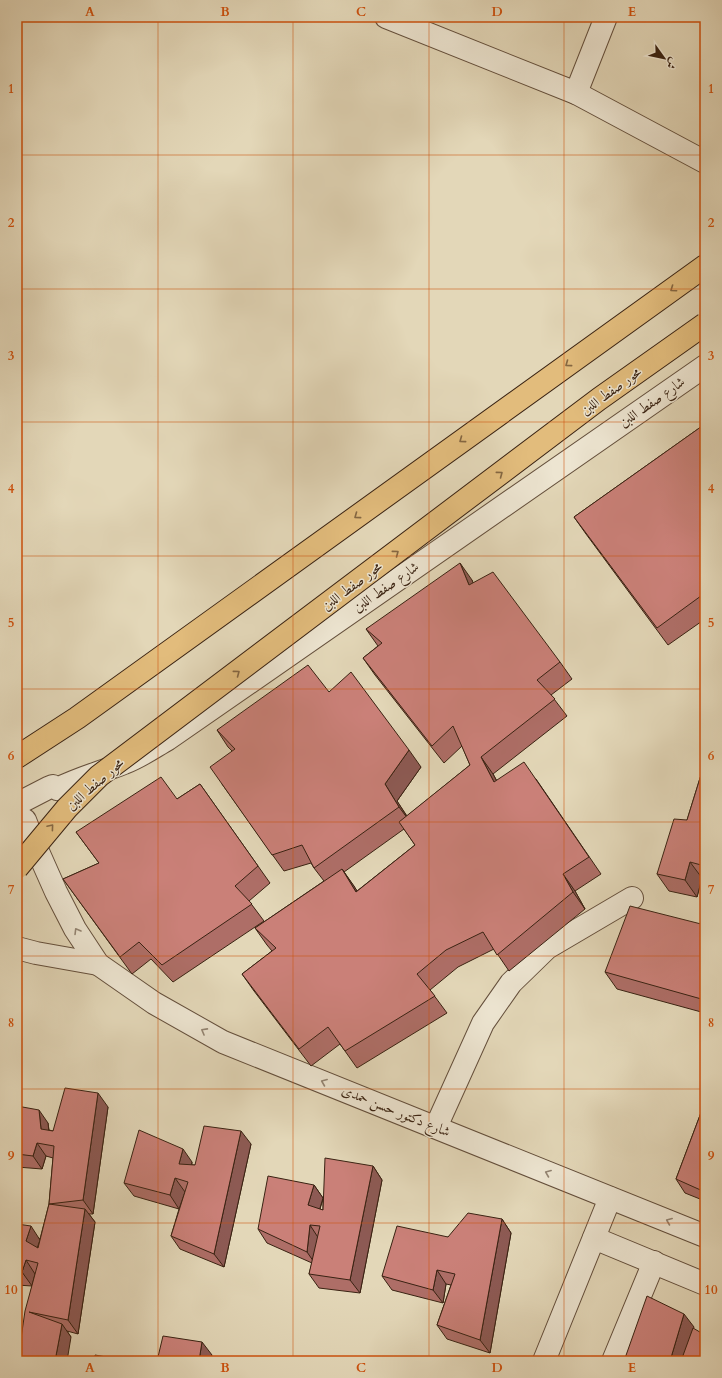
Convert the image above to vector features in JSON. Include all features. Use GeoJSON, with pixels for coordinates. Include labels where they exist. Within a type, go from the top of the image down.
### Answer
{"type":"FeatureCollection","features":[{"type":"Feature","properties":{"kind":"main road"},"geometry":{"type":"LineString","coordinates":[[17,757],[77,718],[705,266]]}},
{"type":"Feature","properties":{"kind":"main road","name":"محور صفط اللبن"},"geometry":{"type":"LineString","coordinates":[[17,868],[67,808],[99,776],[600,399],[705,324]]}},
{"type":"Feature","properties":{"kind":"street"},"geometry":{"type":"LineString","coordinates":[[386,17],[576,93],[705,162]]}},
{"type":"Feature","properties":{"kind":"street"},"geometry":{"type":"LineString","coordinates":[[576,93],[606,17]]}},
{"type":"Feature","properties":{"kind":"street","name":"شارع صفط اللبن"},"geometry":{"type":"LineString","coordinates":[[20,817],[48,788],[53,786],[57,788],[130,760],[168,738],[705,366]]}},
{"type":"Feature","properties":{"kind":"street","name":"شارع دكتور حسن حمدى"},"geometry":{"type":"LineString","coordinates":[[20,817],[32,838],[56,892],[75,929],[98,964],[154,1004],[223,1042],[705,1236]]}},
{"type":"Feature","properties":{"kind":"street"},"geometry":{"type":"LineString","coordinates":[[436,1127],[483,1023],[511,983],[547,948],[632,898]]}},
{"type":"Feature","properties":{"kind":"street","name":"شارع دكتور حسن حمدى"},"geometry":{"type":"LineString","coordinates":[[17,948],[36,953],[98,964]]}},
{"type":"Feature","properties":{"kind":"street"},"geometry":{"type":"LineString","coordinates":[[544,1361],[610,1198]]}},
{"type":"Feature","properties":{"kind":"street"},"geometry":{"type":"LineString","coordinates":[[594,1238],[705,1284]]}},
{"type":"Feature","properties":{"kind":"street"},"geometry":{"type":"LineString","coordinates":[[613,1361],[654,1262]]}},
{"type":"Feature","properties":{"kind":"building"},"geometry":{"type":"Polygon","coordinates":[[[705,424],[705,593],[657,628],[574,517],[705,424]]]}},
{"type":"Feature","properties":{"kind":"building"},"geometry":{"type":"Polygon","coordinates":[[[460,563],[469,585],[493,572],[560,662],[537,680],[555,699],[481,757],[494,782],[524,762],[589,857],[563,874],[573,892],[497,955],[483,932],[446,950],[417,974],[435,996],[345,1051],[328,1027],[299,1049],[242,974],[276,948],[255,928],[342,869],[356,892],[415,845],[399,822],[470,765],[453,726],[432,746],[363,658],[382,643],[366,629],[460,563]]]}},
{"type":"Feature","properties":{"kind":"building"},"geometry":{"type":"Polygon","coordinates":[[[308,665],[329,692],[351,672],[409,750],[385,784],[399,807],[314,868],[302,845],[272,855],[210,767],[235,749],[217,730],[308,665]]]}},
{"type":"Feature","properties":{"kind":"building"},"geometry":{"type":"Polygon","coordinates":[[[705,762],[705,866],[690,862],[685,880],[657,874],[674,819],[687,820],[705,762]]]}},
{"type":"Feature","properties":{"kind":"building"},"geometry":{"type":"Polygon","coordinates":[[[161,777],[177,799],[200,784],[258,866],[235,886],[252,904],[162,965],[139,942],[120,957],[63,879],[99,863],[76,832],[161,777]]]}},
{"type":"Feature","properties":{"kind":"building"},"geometry":{"type":"Polygon","coordinates":[[[630,906],[705,925],[705,1000],[605,972],[630,906]]]}},
{"type":"Feature","properties":{"kind":"building"},"geometry":{"type":"Polygon","coordinates":[[[65,1088],[98,1093],[83,1200],[49,1204],[54,1146],[37,1143],[33,1156],[17,1154],[17,1106],[39,1110],[41,1129],[53,1131],[65,1088]]]}},
{"type":"Feature","properties":{"kind":"building"},"geometry":{"type":"Polygon","coordinates":[[[705,1102],[705,1192],[676,1179],[705,1102]]]}},
{"type":"Feature","properties":{"kind":"building"},"geometry":{"type":"Polygon","coordinates":[[[204,1126],[241,1131],[214,1254],[171,1236],[188,1182],[175,1178],[170,1195],[124,1183],[139,1130],[183,1149],[179,1164],[195,1165],[204,1126]]]}},
{"type":"Feature","properties":{"kind":"building"},"geometry":{"type":"Polygon","coordinates":[[[325,1158],[373,1166],[350,1280],[309,1274],[320,1226],[310,1225],[307,1252],[258,1229],[268,1176],[314,1185],[308,1205],[323,1210],[325,1158]]]}},
{"type":"Feature","properties":{"kind":"building"},"geometry":{"type":"Polygon","coordinates":[[[49,1204],[85,1209],[68,1320],[29,1312],[62,1324],[55,1361],[17,1361],[25,1311],[38,1263],[26,1260],[22,1272],[17,1272],[17,1224],[31,1226],[26,1241],[38,1248],[49,1204]]]}},
{"type":"Feature","properties":{"kind":"building"},"geometry":{"type":"Polygon","coordinates":[[[468,1213],[502,1219],[480,1340],[437,1325],[455,1274],[437,1270],[433,1290],[382,1276],[397,1226],[448,1237],[468,1213]]]}},
{"type":"Feature","properties":{"kind":"building"},"geometry":{"type":"Polygon","coordinates":[[[647,1296],[684,1314],[670,1361],[624,1361],[647,1296]]]}},
{"type":"Feature","properties":{"kind":"building"},"geometry":{"type":"Polygon","coordinates":[[[693,1328],[705,1335],[705,1361],[681,1361],[693,1328]]]}},
{"type":"Feature","properties":{"kind":"building"},"geometry":{"type":"Polygon","coordinates":[[[163,1336],[202,1342],[199,1361],[157,1361],[163,1336]]]}},
{"type":"Feature","properties":{"kind":"building"},"geometry":{"type":"Polygon","coordinates":[[[95,1355],[129,1361],[95,1361],[95,1355]]]}}]}
